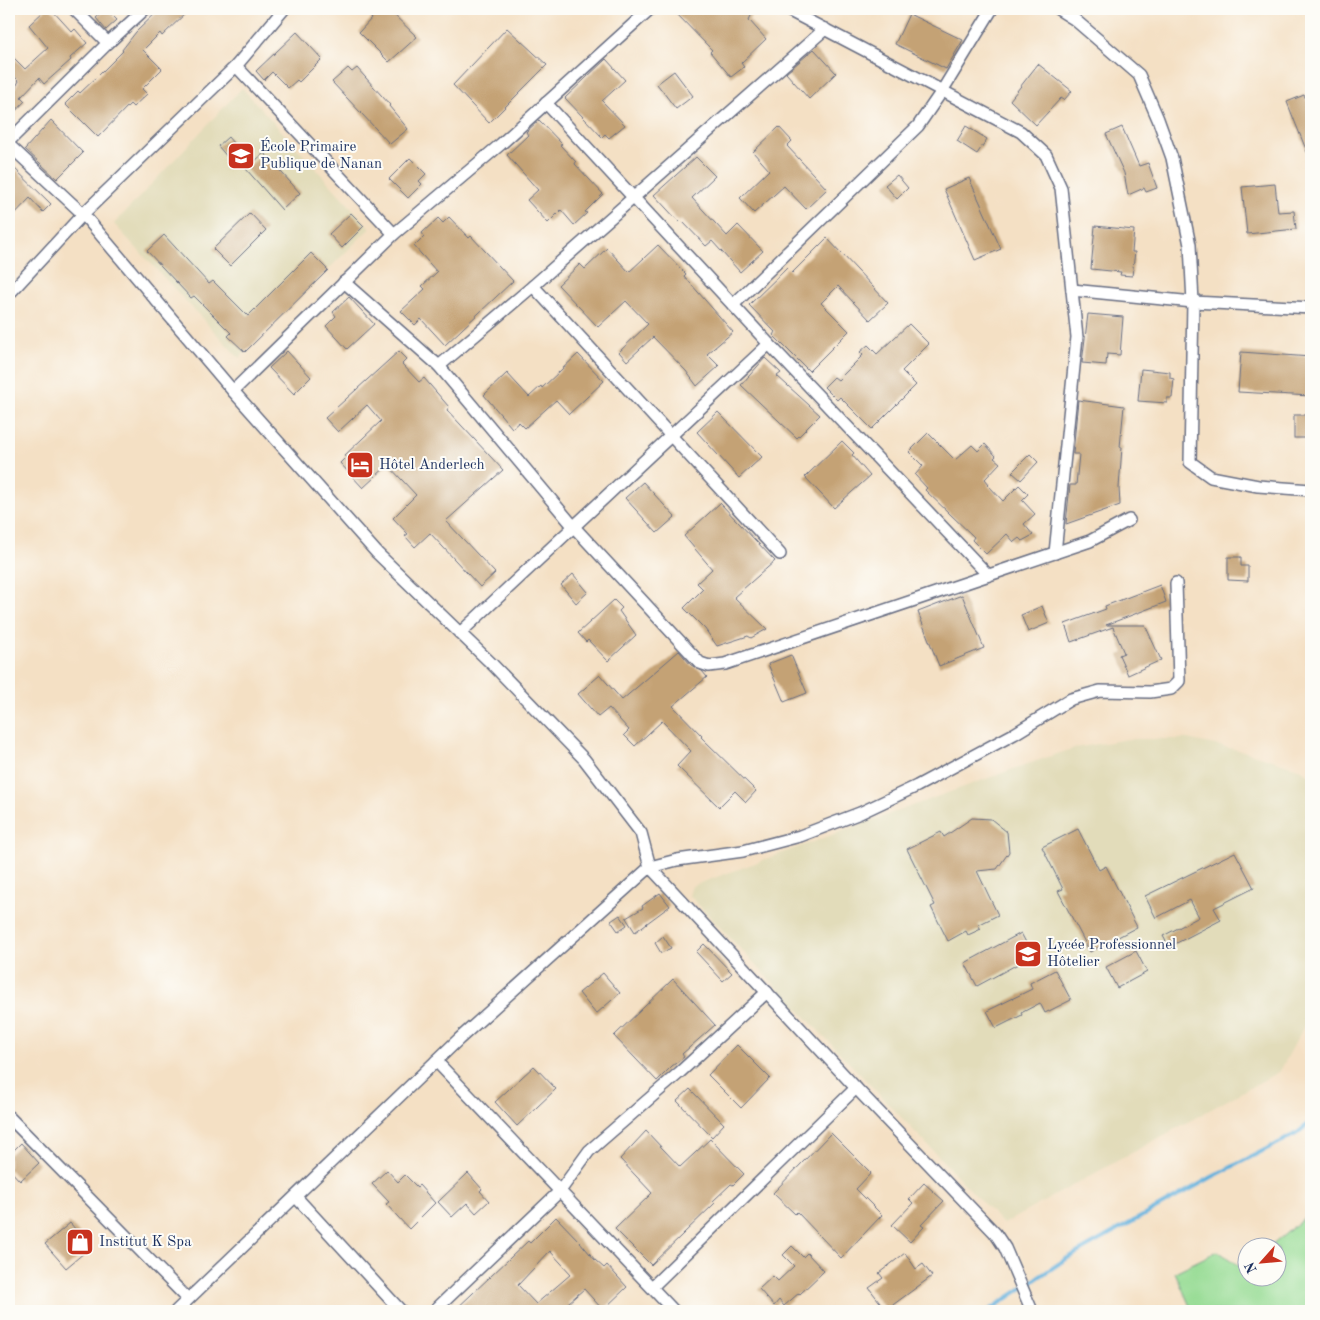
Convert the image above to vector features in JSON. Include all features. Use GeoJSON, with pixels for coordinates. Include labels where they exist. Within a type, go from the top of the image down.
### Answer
{"type":"FeatureCollection","features":[{"type":"Feature","properties":{"kind":"street"},"geometry":{"type":"LineString","coordinates":[[74,9],[108,43]]}},
{"type":"Feature","properties":{"kind":"street"},"geometry":{"type":"LineString","coordinates":[[145,9],[108,43],[9,143],[82,214],[233,392],[377,552],[460,633],[584,760],[641,833],[650,867],[856,1088],[995,1233],[1005,1248],[1032,1311]]}},
{"type":"Feature","properties":{"kind":"street"},"geometry":{"type":"LineString","coordinates":[[9,294],[82,214],[236,66],[284,9]]}},
{"type":"Feature","properties":{"kind":"street"},"geometry":{"type":"LineString","coordinates":[[233,392],[394,234],[501,144],[650,9]]}},
{"type":"Feature","properties":{"kind":"street"},"geometry":{"type":"LineString","coordinates":[[786,9],[1021,132],[1046,155],[1061,188],[1077,336],[1055,553]]}},
{"type":"Feature","properties":{"kind":"street"},"geometry":{"type":"LineString","coordinates":[[733,306],[918,126],[942,91],[992,9]]}},
{"type":"Feature","properties":{"kind":"street"},"geometry":{"type":"LineString","coordinates":[[1058,9],[1074,19],[1139,75],[1172,158],[1190,245],[1193,302],[1190,462],[1211,477],[1258,486],[1311,490]]}},
{"type":"Feature","properties":{"kind":"street"},"geometry":{"type":"LineString","coordinates":[[438,366],[825,29]]}},
{"type":"Feature","properties":{"kind":"street"},"geometry":{"type":"LineString","coordinates":[[236,66],[394,234]]}},
{"type":"Feature","properties":{"kind":"street"},"geometry":{"type":"LineString","coordinates":[[546,104],[733,306],[988,575]]}},
{"type":"Feature","properties":{"kind":"street"},"geometry":{"type":"LineString","coordinates":[[344,282],[438,366],[574,527],[700,663],[709,666],[725,664],[1090,541],[1129,520]]}},
{"type":"Feature","properties":{"kind":"street"},"geometry":{"type":"LineString","coordinates":[[532,286],[780,554]]}},
{"type":"Feature","properties":{"kind":"street"},"geometry":{"type":"LineString","coordinates":[[1072,290],[1193,302],[1311,308]]}},
{"type":"Feature","properties":{"kind":"street"},"geometry":{"type":"LineString","coordinates":[[460,633],[769,344]]}},
{"type":"Feature","properties":{"kind":"street"},"geometry":{"type":"LineString","coordinates":[[176,1311],[436,1061],[650,867],[677,860],[744,851],[800,836],[860,813],[918,786],[1014,734],[1071,699],[1100,691],[1150,692],[1171,689],[1179,680],[1176,583]]}},
{"type":"Feature","properties":{"kind":"street"},"geometry":{"type":"LineString","coordinates":[[434,1311],[560,1191],[589,1151],[768,992]]}},
{"type":"Feature","properties":{"kind":"street"},"geometry":{"type":"LineString","coordinates":[[436,1061],[674,1311]]}},
{"type":"Feature","properties":{"kind":"street"},"geometry":{"type":"LineString","coordinates":[[652,1287],[856,1088]]}},
{"type":"Feature","properties":{"kind":"street"},"geometry":{"type":"LineString","coordinates":[[9,1117],[188,1299]]}},
{"type":"Feature","properties":{"kind":"street"},"geometry":{"type":"LineString","coordinates":[[296,1197],[401,1311]]}},
{"type":"Feature","properties":{"kind":"shaded area","name":"École Primaire Publique de Nanan"},"geometry":{"type":"Polygon","coordinates":[[[242,88],[370,228],[239,358],[114,224],[242,88]]]}},
{"type":"Feature","properties":{"kind":"shaded area","name":"Lycée Professionnel Hôtelier"},"geometry":{"type":"Polygon","coordinates":[[[1128,739],[1187,739],[1243,751],[1298,768],[1311,776],[1311,1013],[1280,1071],[1003,1224],[689,895],[692,886],[1016,768],[1075,748],[1128,739]]]}},
{"type":"Feature","properties":{"kind":"green space"},"geometry":{"type":"Polygon","coordinates":[[[1311,1212],[1311,1311],[1192,1311],[1175,1272],[1218,1251],[1238,1265],[1238,1288],[1288,1288],[1288,1238],[1281,1238],[1311,1212]]]}},
{"type":"Feature","properties":{"kind":"building"},"geometry":{"type":"Polygon","coordinates":[[[46,9],[51,9],[72,32],[75,29],[87,43],[44,84],[39,78],[21,97],[25,101],[9,118],[9,85],[14,90],[19,81],[9,71],[9,53],[25,69],[48,48],[29,25],[46,9]]]}},
{"type":"Feature","properties":{"kind":"building"},"geometry":{"type":"Polygon","coordinates":[[[106,9],[117,20],[106,30],[96,18],[106,9]]]}},
{"type":"Feature","properties":{"kind":"building"},"geometry":{"type":"Polygon","coordinates":[[[160,9],[190,9],[162,36],[160,33],[143,50],[162,69],[142,89],[147,94],[133,107],[130,104],[98,137],[65,104],[78,91],[80,93],[123,51],[136,32],[160,9]]]}},
{"type":"Feature","properties":{"kind":"building"},"geometry":{"type":"Polygon","coordinates":[[[363,9],[388,9],[417,37],[389,62],[359,32],[372,18],[363,9]]]}},
{"type":"Feature","properties":{"kind":"building"},"geometry":{"type":"Polygon","coordinates":[[[672,9],[754,9],[749,20],[766,39],[741,63],[744,67],[731,77],[710,52],[712,50],[672,9]]]}},
{"type":"Feature","properties":{"kind":"building"},"geometry":{"type":"Polygon","coordinates":[[[909,14],[963,40],[946,69],[895,44],[909,14]]]}},
{"type":"Feature","properties":{"kind":"building"},"geometry":{"type":"Polygon","coordinates":[[[507,28],[547,65],[489,123],[453,85],[507,28]]]}},
{"type":"Feature","properties":{"kind":"building"},"geometry":{"type":"Polygon","coordinates":[[[297,32],[322,59],[299,82],[297,80],[288,88],[272,72],[264,80],[256,71],[297,32]]]}},
{"type":"Feature","properties":{"kind":"building"},"geometry":{"type":"Polygon","coordinates":[[[814,49],[836,73],[809,99],[786,73],[814,49]]]}},
{"type":"Feature","properties":{"kind":"building"},"geometry":{"type":"Polygon","coordinates":[[[606,59],[625,80],[602,101],[625,125],[609,138],[605,134],[602,137],[565,98],[606,59]]]}},
{"type":"Feature","properties":{"kind":"building"},"geometry":{"type":"Polygon","coordinates":[[[1038,64],[1072,91],[1064,100],[1061,98],[1036,125],[1010,100],[1038,64]]]}},
{"type":"Feature","properties":{"kind":"building"},"geometry":{"type":"Polygon","coordinates":[[[348,68],[352,72],[357,68],[390,105],[408,129],[390,144],[332,82],[348,68]]]}},
{"type":"Feature","properties":{"kind":"building"},"geometry":{"type":"Polygon","coordinates":[[[674,71],[693,96],[676,109],[657,84],[674,71]]]}},
{"type":"Feature","properties":{"kind":"building"},"geometry":{"type":"Polygon","coordinates":[[[1304,95],[1307,101],[1311,100],[1311,162],[1287,102],[1304,95]]]}},
{"type":"Feature","properties":{"kind":"building"},"geometry":{"type":"Polygon","coordinates":[[[51,120],[83,153],[57,179],[25,149],[51,120]]]}},
{"type":"Feature","properties":{"kind":"building"},"geometry":{"type":"Polygon","coordinates":[[[539,120],[562,144],[560,145],[576,162],[575,164],[603,194],[574,225],[561,210],[548,223],[527,200],[538,190],[507,155],[528,135],[526,132],[539,120]]]}},
{"type":"Feature","properties":{"kind":"building"},"geometry":{"type":"Polygon","coordinates":[[[966,126],[987,139],[977,154],[957,141],[966,126]]]}},
{"type":"Feature","properties":{"kind":"building"},"geometry":{"type":"Polygon","coordinates":[[[779,127],[792,141],[787,146],[827,189],[806,209],[784,186],[754,213],[740,198],[769,170],[753,152],[779,127]]]}},
{"type":"Feature","properties":{"kind":"building"},"geometry":{"type":"Polygon","coordinates":[[[1122,127],[1139,166],[1148,163],[1157,188],[1146,192],[1144,188],[1128,195],[1124,173],[1106,134],[1122,127]]]}},
{"type":"Feature","properties":{"kind":"building"},"geometry":{"type":"Polygon","coordinates":[[[228,137],[244,156],[234,165],[218,146],[228,137]]]}},
{"type":"Feature","properties":{"kind":"building"},"geometry":{"type":"Polygon","coordinates":[[[264,153],[300,193],[282,210],[246,169],[264,153]]]}},
{"type":"Feature","properties":{"kind":"building"},"geometry":{"type":"Polygon","coordinates":[[[696,157],[715,176],[692,198],[727,236],[738,225],[763,251],[740,272],[712,241],[706,246],[681,220],[679,222],[654,195],[696,157]]]}},
{"type":"Feature","properties":{"kind":"building"},"geometry":{"type":"Polygon","coordinates":[[[410,158],[426,174],[419,181],[422,184],[408,198],[389,179],[410,158]]]}},
{"type":"Feature","properties":{"kind":"building"},"geometry":{"type":"Polygon","coordinates":[[[9,163],[51,204],[43,212],[30,198],[9,220],[9,163]]]}},
{"type":"Feature","properties":{"kind":"building"},"geometry":{"type":"Polygon","coordinates":[[[897,175],[908,188],[897,199],[885,185],[897,175]]]}},
{"type":"Feature","properties":{"kind":"building"},"geometry":{"type":"Polygon","coordinates":[[[969,178],[1001,249],[975,260],[944,189],[969,178]]]}},
{"type":"Feature","properties":{"kind":"building"},"geometry":{"type":"Polygon","coordinates":[[[1275,184],[1278,212],[1294,211],[1296,229],[1247,234],[1242,187],[1275,184]]]}},
{"type":"Feature","properties":{"kind":"building"},"geometry":{"type":"Polygon","coordinates":[[[250,213],[266,230],[230,266],[213,249],[250,213]]]}},
{"type":"Feature","properties":{"kind":"building"},"geometry":{"type":"Polygon","coordinates":[[[351,213],[364,226],[342,248],[329,234],[351,213]]]}},
{"type":"Feature","properties":{"kind":"building"},"geometry":{"type":"Polygon","coordinates":[[[449,217],[469,238],[471,236],[513,281],[445,345],[421,319],[415,325],[401,311],[425,289],[422,286],[437,272],[414,246],[424,236],[422,233],[438,218],[443,223],[449,217]]]}},
{"type":"Feature","properties":{"kind":"building"},"geometry":{"type":"Polygon","coordinates":[[[1095,226],[1134,230],[1132,252],[1135,252],[1132,276],[1120,275],[1121,272],[1091,269],[1095,226]]]}},
{"type":"Feature","properties":{"kind":"building"},"geometry":{"type":"Polygon","coordinates":[[[164,235],[209,284],[213,281],[248,316],[311,253],[328,270],[245,352],[228,336],[231,333],[194,296],[191,298],[147,251],[164,235]]]}},
{"type":"Feature","properties":{"kind":"building"},"geometry":{"type":"Polygon","coordinates":[[[827,238],[888,303],[870,320],[838,286],[821,303],[849,331],[809,371],[773,335],[775,332],[749,305],[787,268],[792,273],[827,238]]]}},
{"type":"Feature","properties":{"kind":"building"},"geometry":{"type":"Polygon","coordinates":[[[658,245],[686,274],[684,276],[733,332],[707,354],[719,366],[697,386],[686,371],[653,337],[627,361],[619,352],[648,324],[626,301],[598,327],[558,285],[580,264],[585,269],[607,248],[629,272],[658,245]]]}},
{"type":"Feature","properties":{"kind":"building"},"geometry":{"type":"Polygon","coordinates":[[[349,297],[374,324],[347,349],[326,326],[336,316],[333,312],[349,297]]]}},
{"type":"Feature","properties":{"kind":"building"},"geometry":{"type":"Polygon","coordinates":[[[1088,314],[1123,317],[1120,355],[1107,354],[1106,365],[1082,363],[1088,314]]]}},
{"type":"Feature","properties":{"kind":"building"},"geometry":{"type":"Polygon","coordinates":[[[909,324],[929,344],[902,371],[916,385],[872,429],[840,397],[837,400],[824,387],[834,377],[838,380],[863,355],[860,352],[868,345],[877,354],[909,324]]]}},
{"type":"Feature","properties":{"kind":"building"},"geometry":{"type":"Polygon","coordinates":[[[287,351],[311,377],[294,394],[269,368],[287,351]]]}},
{"type":"Feature","properties":{"kind":"building"},"geometry":{"type":"Polygon","coordinates":[[[399,351],[407,359],[402,364],[419,382],[424,378],[449,407],[447,410],[503,470],[446,521],[495,573],[480,587],[430,533],[415,547],[405,536],[408,534],[393,518],[416,495],[388,465],[363,488],[340,463],[346,457],[344,456],[381,421],[367,405],[338,432],[325,418],[399,351]]]}},
{"type":"Feature","properties":{"kind":"building"},"geometry":{"type":"Polygon","coordinates":[[[1241,352],[1311,357],[1311,396],[1238,392],[1241,352]]]}},
{"type":"Feature","properties":{"kind":"building"},"geometry":{"type":"Polygon","coordinates":[[[578,354],[604,381],[569,414],[556,400],[525,428],[519,422],[512,428],[484,395],[507,373],[529,397],[541,386],[542,388],[578,354]]]}},
{"type":"Feature","properties":{"kind":"building"},"geometry":{"type":"Polygon","coordinates":[[[765,358],[781,373],[777,376],[820,415],[797,438],[741,385],[765,358]]]}},
{"type":"Feature","properties":{"kind":"building"},"geometry":{"type":"Polygon","coordinates":[[[1141,369],[1170,372],[1170,378],[1174,379],[1172,398],[1167,398],[1167,403],[1138,401],[1141,369]]]}},
{"type":"Feature","properties":{"kind":"building"},"geometry":{"type":"Polygon","coordinates":[[[1078,400],[1124,406],[1120,447],[1122,447],[1119,488],[1120,505],[1066,524],[1070,485],[1076,485],[1079,454],[1073,454],[1078,400]]]}},
{"type":"Feature","properties":{"kind":"building"},"geometry":{"type":"Polygon","coordinates":[[[718,412],[762,457],[739,478],[697,432],[718,412]]]}},
{"type":"Feature","properties":{"kind":"building"},"geometry":{"type":"Polygon","coordinates":[[[1294,415],[1311,415],[1311,438],[1294,438],[1294,415]]]}},
{"type":"Feature","properties":{"kind":"building"},"geometry":{"type":"Polygon","coordinates":[[[928,433],[955,460],[972,445],[978,451],[985,444],[996,456],[994,458],[1000,463],[985,479],[988,485],[1003,501],[1019,485],[1028,494],[1022,500],[1035,514],[1024,524],[1033,535],[1022,541],[1019,538],[1014,542],[1007,534],[986,554],[972,540],[974,537],[925,490],[927,488],[915,475],[923,466],[909,452],[928,433]]]}},
{"type":"Feature","properties":{"kind":"building"},"geometry":{"type":"Polygon","coordinates":[[[842,441],[854,453],[852,455],[870,476],[834,508],[805,477],[842,441]]]}},
{"type":"Feature","properties":{"kind":"building"},"geometry":{"type":"Polygon","coordinates":[[[1030,454],[1038,462],[1021,480],[1012,472],[1030,454]]]}},
{"type":"Feature","properties":{"kind":"building"},"geometry":{"type":"Polygon","coordinates":[[[643,482],[675,517],[657,533],[625,498],[643,482]]]}},
{"type":"Feature","properties":{"kind":"building"},"geometry":{"type":"Polygon","coordinates":[[[720,503],[775,561],[734,597],[767,629],[751,638],[748,636],[717,646],[705,629],[684,608],[703,589],[697,583],[712,569],[684,536],[720,503]]]}},
{"type":"Feature","properties":{"kind":"building"},"geometry":{"type":"Polygon","coordinates":[[[1228,557],[1241,557],[1241,566],[1248,566],[1248,581],[1228,580],[1228,557]]]}},
{"type":"Feature","properties":{"kind":"building"},"geometry":{"type":"Polygon","coordinates":[[[573,574],[588,592],[576,603],[561,585],[573,574]]]}},
{"type":"Feature","properties":{"kind":"building"},"geometry":{"type":"Polygon","coordinates":[[[1160,585],[1166,602],[1106,625],[1145,625],[1161,660],[1128,675],[1119,655],[1124,653],[1113,627],[1071,642],[1065,624],[1106,609],[1105,606],[1160,585]]]}},
{"type":"Feature","properties":{"kind":"building"},"geometry":{"type":"Polygon","coordinates":[[[962,595],[984,648],[939,666],[918,612],[962,595]]]}},
{"type":"Feature","properties":{"kind":"building"},"geometry":{"type":"Polygon","coordinates":[[[614,600],[622,608],[619,611],[636,635],[608,661],[588,640],[586,642],[578,633],[614,600]]]}},
{"type":"Feature","properties":{"kind":"building"},"geometry":{"type":"Polygon","coordinates":[[[1042,606],[1049,623],[1028,632],[1021,615],[1042,606]]]}},
{"type":"Feature","properties":{"kind":"building"},"geometry":{"type":"Polygon","coordinates":[[[679,651],[691,665],[702,671],[707,677],[673,706],[701,737],[756,791],[746,802],[735,791],[719,807],[677,766],[691,751],[662,721],[635,746],[624,735],[629,730],[609,708],[598,717],[578,694],[600,675],[622,700],[679,651]]]}},
{"type":"Feature","properties":{"kind":"building"},"geometry":{"type":"Polygon","coordinates":[[[791,655],[807,693],[784,702],[768,664],[791,655]]]}},
{"type":"Feature","properties":{"kind":"building"},"geometry":{"type":"Polygon","coordinates":[[[972,818],[991,819],[1007,832],[1009,852],[997,869],[977,871],[998,915],[978,925],[981,929],[968,935],[966,931],[948,941],[931,907],[935,905],[907,849],[941,832],[944,837],[972,818]]]}},
{"type":"Feature","properties":{"kind":"building"},"geometry":{"type":"Polygon","coordinates":[[[1078,829],[1099,870],[1106,866],[1137,927],[1090,952],[1058,891],[1063,889],[1042,847],[1078,829]]]}},
{"type":"Feature","properties":{"kind":"building"},"geometry":{"type":"Polygon","coordinates":[[[1235,852],[1254,888],[1214,908],[1221,920],[1169,947],[1163,936],[1199,917],[1190,900],[1156,918],[1145,896],[1235,852]]]}},
{"type":"Feature","properties":{"kind":"building"},"geometry":{"type":"Polygon","coordinates":[[[660,893],[670,906],[635,932],[626,918],[643,908],[642,906],[660,893]]]}},
{"type":"Feature","properties":{"kind":"building"},"geometry":{"type":"Polygon","coordinates":[[[620,915],[627,925],[618,931],[611,921],[620,915]]]}},
{"type":"Feature","properties":{"kind":"building"},"geometry":{"type":"Polygon","coordinates":[[[1021,933],[1032,954],[1028,956],[1029,958],[977,986],[965,963],[1021,933]]]}},
{"type":"Feature","properties":{"kind":"building"},"geometry":{"type":"Polygon","coordinates":[[[663,936],[671,948],[661,953],[655,943],[663,936]]]}},
{"type":"Feature","properties":{"kind":"building"},"geometry":{"type":"Polygon","coordinates":[[[704,944],[732,973],[723,981],[696,952],[704,944]]]}},
{"type":"Feature","properties":{"kind":"building"},"geometry":{"type":"Polygon","coordinates":[[[1136,951],[1147,972],[1117,988],[1106,967],[1136,951]]]}},
{"type":"Feature","properties":{"kind":"building"},"geometry":{"type":"Polygon","coordinates":[[[1055,970],[1071,1000],[1045,1013],[1040,1003],[1021,1013],[1022,1015],[996,1028],[987,1011],[1032,989],[1030,983],[1055,970]]]}},
{"type":"Feature","properties":{"kind":"building"},"geometry":{"type":"Polygon","coordinates":[[[603,973],[620,993],[596,1014],[579,993],[603,973]]]}},
{"type":"Feature","properties":{"kind":"building"},"geometry":{"type":"Polygon","coordinates":[[[673,979],[715,1025],[682,1054],[684,1057],[657,1081],[614,1036],[673,979]]]}},
{"type":"Feature","properties":{"kind":"building"},"geometry":{"type":"Polygon","coordinates":[[[737,1045],[770,1078],[741,1108],[708,1075],[737,1045]]]}},
{"type":"Feature","properties":{"kind":"building"},"geometry":{"type":"Polygon","coordinates":[[[534,1066],[556,1089],[517,1126],[495,1102],[534,1066]]]}},
{"type":"Feature","properties":{"kind":"building"},"geometry":{"type":"Polygon","coordinates":[[[690,1089],[724,1124],[712,1137],[677,1101],[690,1089]]]}},
{"type":"Feature","properties":{"kind":"building"},"geometry":{"type":"Polygon","coordinates":[[[646,1131],[680,1167],[710,1139],[744,1174],[713,1201],[715,1203],[651,1265],[615,1229],[652,1193],[620,1159],[646,1131]]]}},
{"type":"Feature","properties":{"kind":"building"},"geometry":{"type":"Polygon","coordinates":[[[831,1133],[871,1173],[856,1189],[882,1215],[841,1258],[797,1212],[795,1214],[773,1193],[831,1133]]]}},
{"type":"Feature","properties":{"kind":"building"},"geometry":{"type":"Polygon","coordinates":[[[21,1143],[39,1163],[20,1181],[9,1169],[9,1155],[21,1143]]]}},
{"type":"Feature","properties":{"kind":"building"},"geometry":{"type":"Polygon","coordinates":[[[387,1170],[398,1182],[405,1175],[417,1187],[419,1185],[435,1203],[409,1229],[386,1204],[389,1202],[372,1184],[387,1170]]]}},
{"type":"Feature","properties":{"kind":"building"},"geometry":{"type":"Polygon","coordinates":[[[468,1173],[482,1189],[480,1191],[489,1201],[476,1213],[467,1203],[452,1217],[438,1202],[468,1173]]]}},
{"type":"Feature","properties":{"kind":"building"},"geometry":{"type":"Polygon","coordinates":[[[924,1183],[944,1201],[921,1225],[924,1227],[910,1242],[892,1225],[913,1203],[909,1199],[924,1183]]]}},
{"type":"Feature","properties":{"kind":"building"},"geometry":{"type":"Polygon","coordinates":[[[556,1217],[595,1260],[604,1268],[607,1265],[627,1287],[603,1310],[584,1289],[568,1303],[576,1311],[454,1311],[528,1241],[530,1243],[556,1217]],[[550,1251],[518,1285],[536,1304],[571,1274],[550,1251]]]}},
{"type":"Feature","properties":{"kind":"building"},"geometry":{"type":"Polygon","coordinates":[[[70,1223],[91,1247],[66,1268],[45,1244],[70,1223]]]}},
{"type":"Feature","properties":{"kind":"building"},"geometry":{"type":"Polygon","coordinates":[[[792,1246],[803,1257],[807,1253],[824,1271],[800,1294],[784,1306],[779,1300],[774,1306],[759,1289],[773,1276],[778,1281],[794,1266],[783,1255],[792,1246]]]}},
{"type":"Feature","properties":{"kind":"building"},"geometry":{"type":"Polygon","coordinates":[[[905,1253],[916,1269],[923,1264],[932,1276],[886,1310],[869,1288],[883,1278],[879,1273],[905,1253]]]}},
{"type":"Feature","properties":{"kind":"waterway"},"geometry":{"type":"LineString","coordinates":[[988,1311],[1066,1259],[1212,1177],[1296,1134],[1311,1122]]}},
{"type":"Feature","properties":{"kind":"place","name":"École Primaire Publique de Nanan"},"geometry":{"type":"Point","coordinates":[241,156]}},
{"type":"Feature","properties":{"kind":"place","name":"Hôtel Anderlech"},"geometry":{"type":"Point","coordinates":[360,465]}},
{"type":"Feature","properties":{"kind":"place","name":"Lycée Professionnel Hôtelier"},"geometry":{"type":"Point","coordinates":[1028,954]}},
{"type":"Feature","properties":{"kind":"place","name":"Institut K Spa"},"geometry":{"type":"Point","coordinates":[80,1242]}}]}
